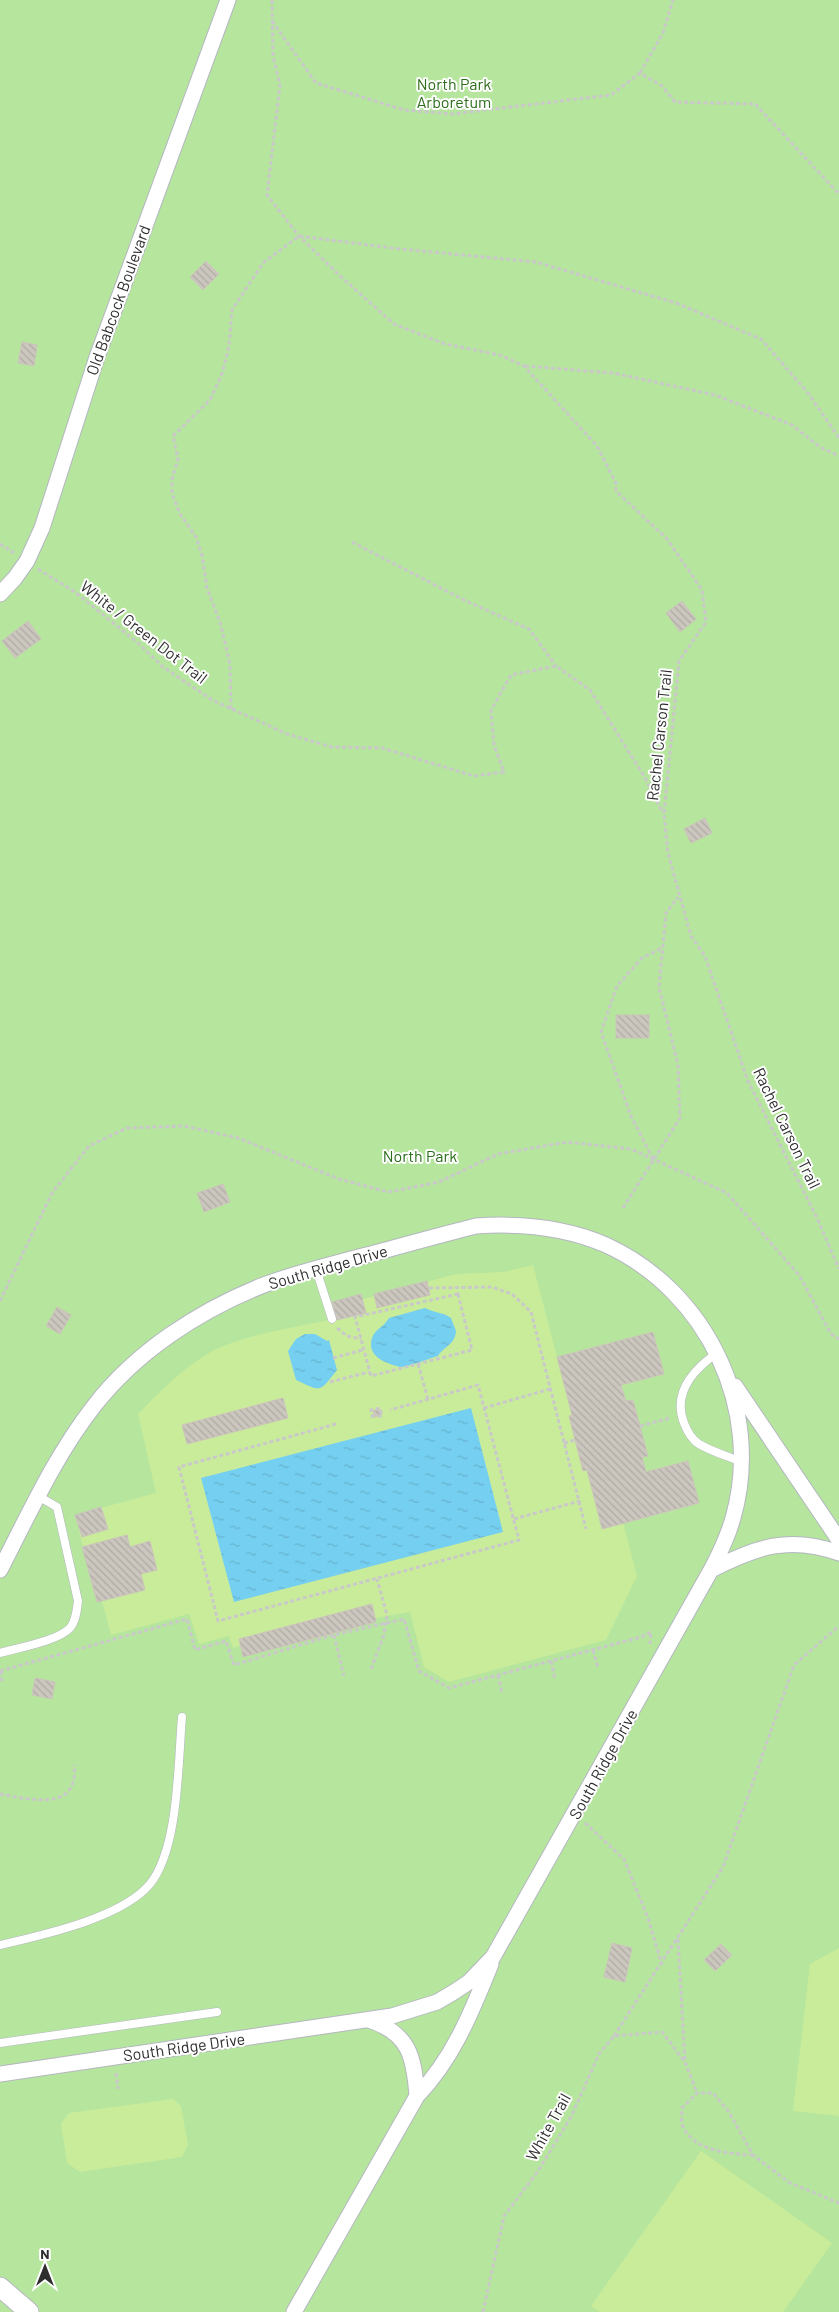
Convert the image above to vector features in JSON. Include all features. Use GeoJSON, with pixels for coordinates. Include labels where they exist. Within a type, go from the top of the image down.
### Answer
{"type":"FeatureCollection","features":[{"type":"Feature","properties":{"kind":"street","name":"Old Babcock Boulevard"},"geometry":{"type":"LineString","coordinates":[[0,594],[27,561],[42,528],[97,357],[228,0]]}},
{"type":"Feature","properties":{"kind":"street","name":"South Ridge Drive"},"geometry":{"type":"LineString","coordinates":[[0,1570],[38,1496],[71,1439],[90,1411],[140,1358],[204,1313],[232,1298],[316,1269],[476,1226],[510,1224],[566,1232],[605,1245],[636,1261],[653,1275],[679,1299],[706,1331],[727,1374],[736,1401],[742,1462],[734,1517],[711,1570],[494,1957],[469,2018],[435,2077],[417,2096],[294,2312]]}},
{"type":"Feature","properties":{"kind":"street","name":"South Ridge Drive"},"geometry":{"type":"LineString","coordinates":[[727,1374],[839,1540]]}},
{"type":"Feature","properties":{"kind":"street"},"geometry":{"type":"LineString","coordinates":[[711,1570],[761,1547],[782,1543],[823,1547],[839,1553]]}},
{"type":"Feature","properties":{"kind":"street","name":"South Ridge Drive"},"geometry":{"type":"LineString","coordinates":[[0,2074],[392,2016],[437,2002],[469,1982],[494,1957]]}},
{"type":"Feature","properties":{"kind":"street"},"geometry":{"type":"LineString","coordinates":[[368,2020],[385,2026],[404,2041],[414,2070],[417,2096]]}},
{"type":"Feature","properties":{"kind":"street"},"geometry":{"type":"LineString","coordinates":[[0,2287],[29,2312]]}},
{"type":"Feature","properties":{"kind":"lane"},"geometry":{"type":"LineString","coordinates":[[316,1269],[332,1319]]}},
{"type":"Feature","properties":{"kind":"lane"},"geometry":{"type":"LineString","coordinates":[[717,1353],[701,1364],[685,1385],[682,1394],[681,1415],[686,1429],[699,1444],[742,1462]]}},
{"type":"Feature","properties":{"kind":"lane"},"geometry":{"type":"LineString","coordinates":[[0,1653],[56,1636],[70,1628],[76,1615],[78,1601],[57,1507],[38,1496]]}},
{"type":"Feature","properties":{"kind":"lane"},"geometry":{"type":"LineString","coordinates":[[0,1945],[85,1922],[116,1908],[150,1884],[168,1849],[182,1717]]}},
{"type":"Feature","properties":{"kind":"lane"},"geometry":{"type":"LineString","coordinates":[[0,2043],[217,2012]]}},
{"type":"Feature","properties":{"kind":"path","name":"Rachel Carson Trail"},"geometry":{"type":"LineString","coordinates":[[272,0],[273,56],[280,85],[267,195],[300,236],[339,275],[394,324],[445,344],[500,355],[524,366],[597,446],[616,483],[616,491],[667,539],[702,590],[706,622],[679,661],[664,814],[668,853],[678,896],[691,936],[705,956],[748,1081],[818,1220],[839,1269]]}},
{"type":"Feature","properties":{"kind":"path"},"geometry":{"type":"LineString","coordinates":[[272,20],[316,84],[404,110],[452,114],[611,95],[640,73],[663,33],[673,0]]}},
{"type":"Feature","properties":{"kind":"path"},"geometry":{"type":"LineString","coordinates":[[640,73],[662,86],[675,102],[755,104],[839,194]]}},
{"type":"Feature","properties":{"kind":"path"},"geometry":{"type":"LineString","coordinates":[[231,709],[230,664],[220,622],[207,588],[202,555],[196,538],[180,514],[172,494],[172,479],[178,460],[173,436],[210,400],[222,374],[229,346],[232,310],[263,262],[300,236],[400,249],[536,262],[676,303],[761,339],[808,393],[839,438]]}},
{"type":"Feature","properties":{"kind":"path"},"geometry":{"type":"LineString","coordinates":[[524,366],[613,372],[715,395],[792,425],[820,447],[839,456]]}},
{"type":"Feature","properties":{"kind":"path"},"geometry":{"type":"LineString","coordinates":[[352,542],[466,600],[529,629],[556,666],[590,690],[644,776],[664,814]]}},
{"type":"Feature","properties":{"kind":"path","name":"White / Green Dot Trail"},"geometry":{"type":"LineString","coordinates":[[0,544],[74,592],[138,643],[163,667],[212,700],[286,734],[332,747],[382,748],[474,776],[504,772],[494,745],[491,710],[511,674],[556,666]]}},
{"type":"Feature","properties":{"kind":"path"},"geometry":{"type":"LineString","coordinates":[[623,1208],[680,1118],[678,1065],[658,988],[666,913],[678,896]]}},
{"type":"Feature","properties":{"kind":"path"},"geometry":{"type":"LineString","coordinates":[[654,1160],[631,1116],[601,1032],[617,986],[642,958],[662,948]]}},
{"type":"Feature","properties":{"kind":"path"},"geometry":{"type":"LineString","coordinates":[[0,1301],[52,1193],[88,1146],[127,1128],[184,1126],[238,1138],[339,1179],[388,1192],[440,1182],[498,1154],[567,1142],[631,1149],[727,1193],[798,1275],[832,1334],[839,1339]]}},
{"type":"Feature","properties":{"kind":"path"},"geometry":{"type":"LineString","coordinates":[[429,1288],[492,1287],[512,1294],[531,1312],[586,1529]]}},
{"type":"Feature","properties":{"kind":"path"},"geometry":{"type":"LineString","coordinates":[[458,1294],[472,1350],[371,1376],[363,1350],[354,1317],[458,1294]]}},
{"type":"Feature","properties":{"kind":"path"},"geometry":{"type":"LineString","coordinates":[[332,1319],[333,1325],[339,1331],[361,1339]]}},
{"type":"Feature","properties":{"kind":"path"},"geometry":{"type":"LineString","coordinates":[[333,1358],[363,1350]]}},
{"type":"Feature","properties":{"kind":"path"},"geometry":{"type":"LineString","coordinates":[[418,1364],[428,1399]]}},
{"type":"Feature","properties":{"kind":"path"},"geometry":{"type":"LineString","coordinates":[[330,1382],[369,1372]]}},
{"type":"Feature","properties":{"kind":"path"},"geometry":{"type":"LineString","coordinates":[[336,1424],[179,1466],[218,1621],[519,1540],[478,1385],[390,1410]]}},
{"type":"Feature","properties":{"kind":"path"},"geometry":{"type":"LineString","coordinates":[[484,1408],[550,1389]]}},
{"type":"Feature","properties":{"kind":"path"},"geometry":{"type":"LineString","coordinates":[[640,1426],[681,1415]]}},
{"type":"Feature","properties":{"kind":"path"},"geometry":{"type":"LineString","coordinates":[[564,1443],[575,1440]]}},
{"type":"Feature","properties":{"kind":"path"},"geometry":{"type":"LineString","coordinates":[[514,1519],[580,1500]]}},
{"type":"Feature","properties":{"kind":"path"},"geometry":{"type":"LineString","coordinates":[[371,1669],[384,1635],[387,1615],[376,1578]]}},
{"type":"Feature","properties":{"kind":"path"},"geometry":{"type":"LineString","coordinates":[[2,1683],[0,1671],[187,1619],[194,1650],[226,1641],[234,1665],[334,1635],[404,1619],[419,1671],[449,1688],[641,1637],[651,1632],[650,1643]]}},
{"type":"Feature","properties":{"kind":"path","name":"White Trail"},"geometry":{"type":"LineString","coordinates":[[483,2312],[504,2216],[538,2171],[571,2117],[599,2054],[614,2036],[662,1965],[723,1867],[794,1666],[839,1626]]}},
{"type":"Feature","properties":{"kind":"path"},"geometry":{"type":"LineString","coordinates":[[334,1635],[344,1676]]}},
{"type":"Feature","properties":{"kind":"path"},"geometry":{"type":"LineString","coordinates":[[593,1650],[598,1668]]}},
{"type":"Feature","properties":{"kind":"path"},"geometry":{"type":"LineString","coordinates":[[550,1661],[555,1679]]}},
{"type":"Feature","properties":{"kind":"path"},"geometry":{"type":"LineString","coordinates":[[498,1675],[502,1693]]}},
{"type":"Feature","properties":{"kind":"path"},"geometry":{"type":"LineString","coordinates":[[0,1794],[41,1801],[60,1798],[70,1788],[75,1774],[74,1765]]}},
{"type":"Feature","properties":{"kind":"path"},"geometry":{"type":"LineString","coordinates":[[575,1814],[624,1859],[648,1918],[662,1965]]}},
{"type":"Feature","properties":{"kind":"path"},"geometry":{"type":"LineString","coordinates":[[678,1939],[685,2062]]}},
{"type":"Feature","properties":{"kind":"path"},"geometry":{"type":"LineString","coordinates":[[614,2036],[662,2032],[685,2062],[697,2093]]}},
{"type":"Feature","properties":{"kind":"path"},"geometry":{"type":"LineString","coordinates":[[116,2073],[118,2089]]}},
{"type":"Feature","properties":{"kind":"path"},"geometry":{"type":"LineString","coordinates":[[753,2156],[710,2149],[690,2138],[682,2123],[682,2108],[697,2093],[713,2093],[729,2112],[753,2156],[790,2183],[839,2203]]}},
{"type":"Feature","properties":{"kind":"green space","name":"North Park"},"geometry":{"type":"Polygon","coordinates":[[[0,0],[839,0],[839,2312],[0,2312],[0,0]]]}},
{"type":"Feature","properties":{"kind":"green space"},"geometry":{"type":"Polygon","coordinates":[[[533,1265],[557,1357],[653,1332],[664,1374],[622,1385],[626,1401],[633,1400],[648,1456],[642,1458],[646,1472],[688,1461],[699,1503],[623,1523],[637,1576],[606,1640],[449,1682],[424,1667],[410,1612],[376,1618],[376,1622],[243,1657],[240,1646],[233,1648],[229,1636],[199,1644],[189,1614],[111,1635],[102,1601],[97,1602],[75,1515],[156,1493],[138,1414],[176,1377],[198,1360],[221,1347],[264,1334],[337,1318],[345,1304],[456,1274],[504,1272],[533,1265]]]}},
{"type":"Feature","properties":{"kind":"green space"},"geometry":{"type":"Polygon","coordinates":[[[839,1948],[839,2116],[793,2111],[810,1964],[839,1948]]]}},
{"type":"Feature","properties":{"kind":"green space"},"geometry":{"type":"Polygon","coordinates":[[[173,2099],[181,2106],[188,2145],[182,2157],[80,2172],[67,2163],[61,2124],[69,2113],[173,2099]]]}},
{"type":"Feature","properties":{"kind":"green space"},"geometry":{"type":"Polygon","coordinates":[[[701,2151],[832,2243],[783,2312],[600,2312],[591,2306],[701,2151]]]}},
{"type":"Feature","properties":{"kind":"water"},"geometry":{"type":"Polygon","coordinates":[[[425,1308],[451,1318],[456,1331],[454,1339],[438,1356],[400,1367],[384,1362],[375,1355],[371,1345],[372,1338],[375,1332],[389,1318],[425,1308]]]}},
{"type":"Feature","properties":{"kind":"water"},"geometry":{"type":"Polygon","coordinates":[[[305,1334],[315,1334],[327,1341],[329,1340],[337,1370],[327,1383],[320,1388],[311,1387],[296,1380],[288,1351],[296,1339],[305,1334]]]}},
{"type":"Feature","properties":{"kind":"water"},"geometry":{"type":"Polygon","coordinates":[[[471,1408],[503,1532],[234,1602],[201,1478],[471,1408]]]}},
{"type":"Feature","properties":{"kind":"building"},"geometry":{"type":"Polygon","coordinates":[[[206,261],[219,274],[203,290],[190,277],[206,261]]]}},
{"type":"Feature","properties":{"kind":"building"},"geometry":{"type":"Polygon","coordinates":[[[22,342],[37,345],[34,366],[18,363],[22,342]]]}},
{"type":"Feature","properties":{"kind":"building"},"geometry":{"type":"Polygon","coordinates":[[[682,601],[696,619],[680,632],[666,613],[682,601]]]}},
{"type":"Feature","properties":{"kind":"building"},"geometry":{"type":"Polygon","coordinates":[[[28,621],[41,639],[15,658],[2,641],[28,621]]]}},
{"type":"Feature","properties":{"kind":"building"},"geometry":{"type":"Polygon","coordinates":[[[705,818],[712,833],[691,843],[684,829],[705,818]]]}},
{"type":"Feature","properties":{"kind":"building"},"geometry":{"type":"Polygon","coordinates":[[[616,1015],[649,1015],[649,1038],[616,1038],[616,1015]]]}},
{"type":"Feature","properties":{"kind":"building"},"geometry":{"type":"Polygon","coordinates":[[[223,1184],[230,1202],[204,1212],[197,1193],[223,1184]]]}},
{"type":"Feature","properties":{"kind":"building"},"geometry":{"type":"Polygon","coordinates":[[[427,1281],[430,1295],[377,1308],[374,1294],[427,1281]]]}},
{"type":"Feature","properties":{"kind":"building"},"geometry":{"type":"Polygon","coordinates":[[[361,1294],[366,1313],[337,1320],[332,1302],[361,1294]]]}},
{"type":"Feature","properties":{"kind":"building"},"geometry":{"type":"Polygon","coordinates":[[[57,1307],[71,1315],[60,1334],[46,1326],[57,1307]]]}},
{"type":"Feature","properties":{"kind":"building"},"geometry":{"type":"Polygon","coordinates":[[[653,1332],[664,1374],[621,1385],[626,1401],[633,1400],[648,1456],[642,1457],[646,1472],[688,1461],[699,1503],[602,1529],[587,1470],[583,1471],[569,1416],[572,1415],[557,1357],[653,1332]]]}},
{"type":"Feature","properties":{"kind":"building"},"geometry":{"type":"Polygon","coordinates":[[[283,1398],[288,1418],[187,1444],[182,1425],[283,1398]]]}},
{"type":"Feature","properties":{"kind":"building"},"geometry":{"type":"Polygon","coordinates":[[[379,1409],[381,1415],[375,1417],[373,1411],[379,1409]]]}},
{"type":"Feature","properties":{"kind":"building"},"geometry":{"type":"Polygon","coordinates":[[[101,1507],[108,1529],[82,1537],[75,1515],[101,1507]]]}},
{"type":"Feature","properties":{"kind":"building"},"geometry":{"type":"Polygon","coordinates":[[[127,1535],[130,1547],[150,1541],[157,1570],[141,1574],[145,1590],[97,1602],[82,1547],[127,1535]]]}},
{"type":"Feature","properties":{"kind":"building"},"geometry":{"type":"Polygon","coordinates":[[[372,1604],[376,1622],[243,1657],[239,1639],[372,1604]]]}},
{"type":"Feature","properties":{"kind":"building"},"geometry":{"type":"Polygon","coordinates":[[[35,1678],[55,1682],[52,1699],[32,1695],[35,1678]]]}},
{"type":"Feature","properties":{"kind":"building"},"geometry":{"type":"Polygon","coordinates":[[[612,1943],[632,1948],[625,1982],[604,1977],[612,1943]]]}},
{"type":"Feature","properties":{"kind":"building"},"geometry":{"type":"Polygon","coordinates":[[[721,1944],[732,1955],[715,1971],[704,1960],[721,1944]]]}},
{"type":"Feature","properties":{"kind":"park label","name":"North Park Arboretum"},"geometry":{"type":"Point","coordinates":[454,93]}}]}
